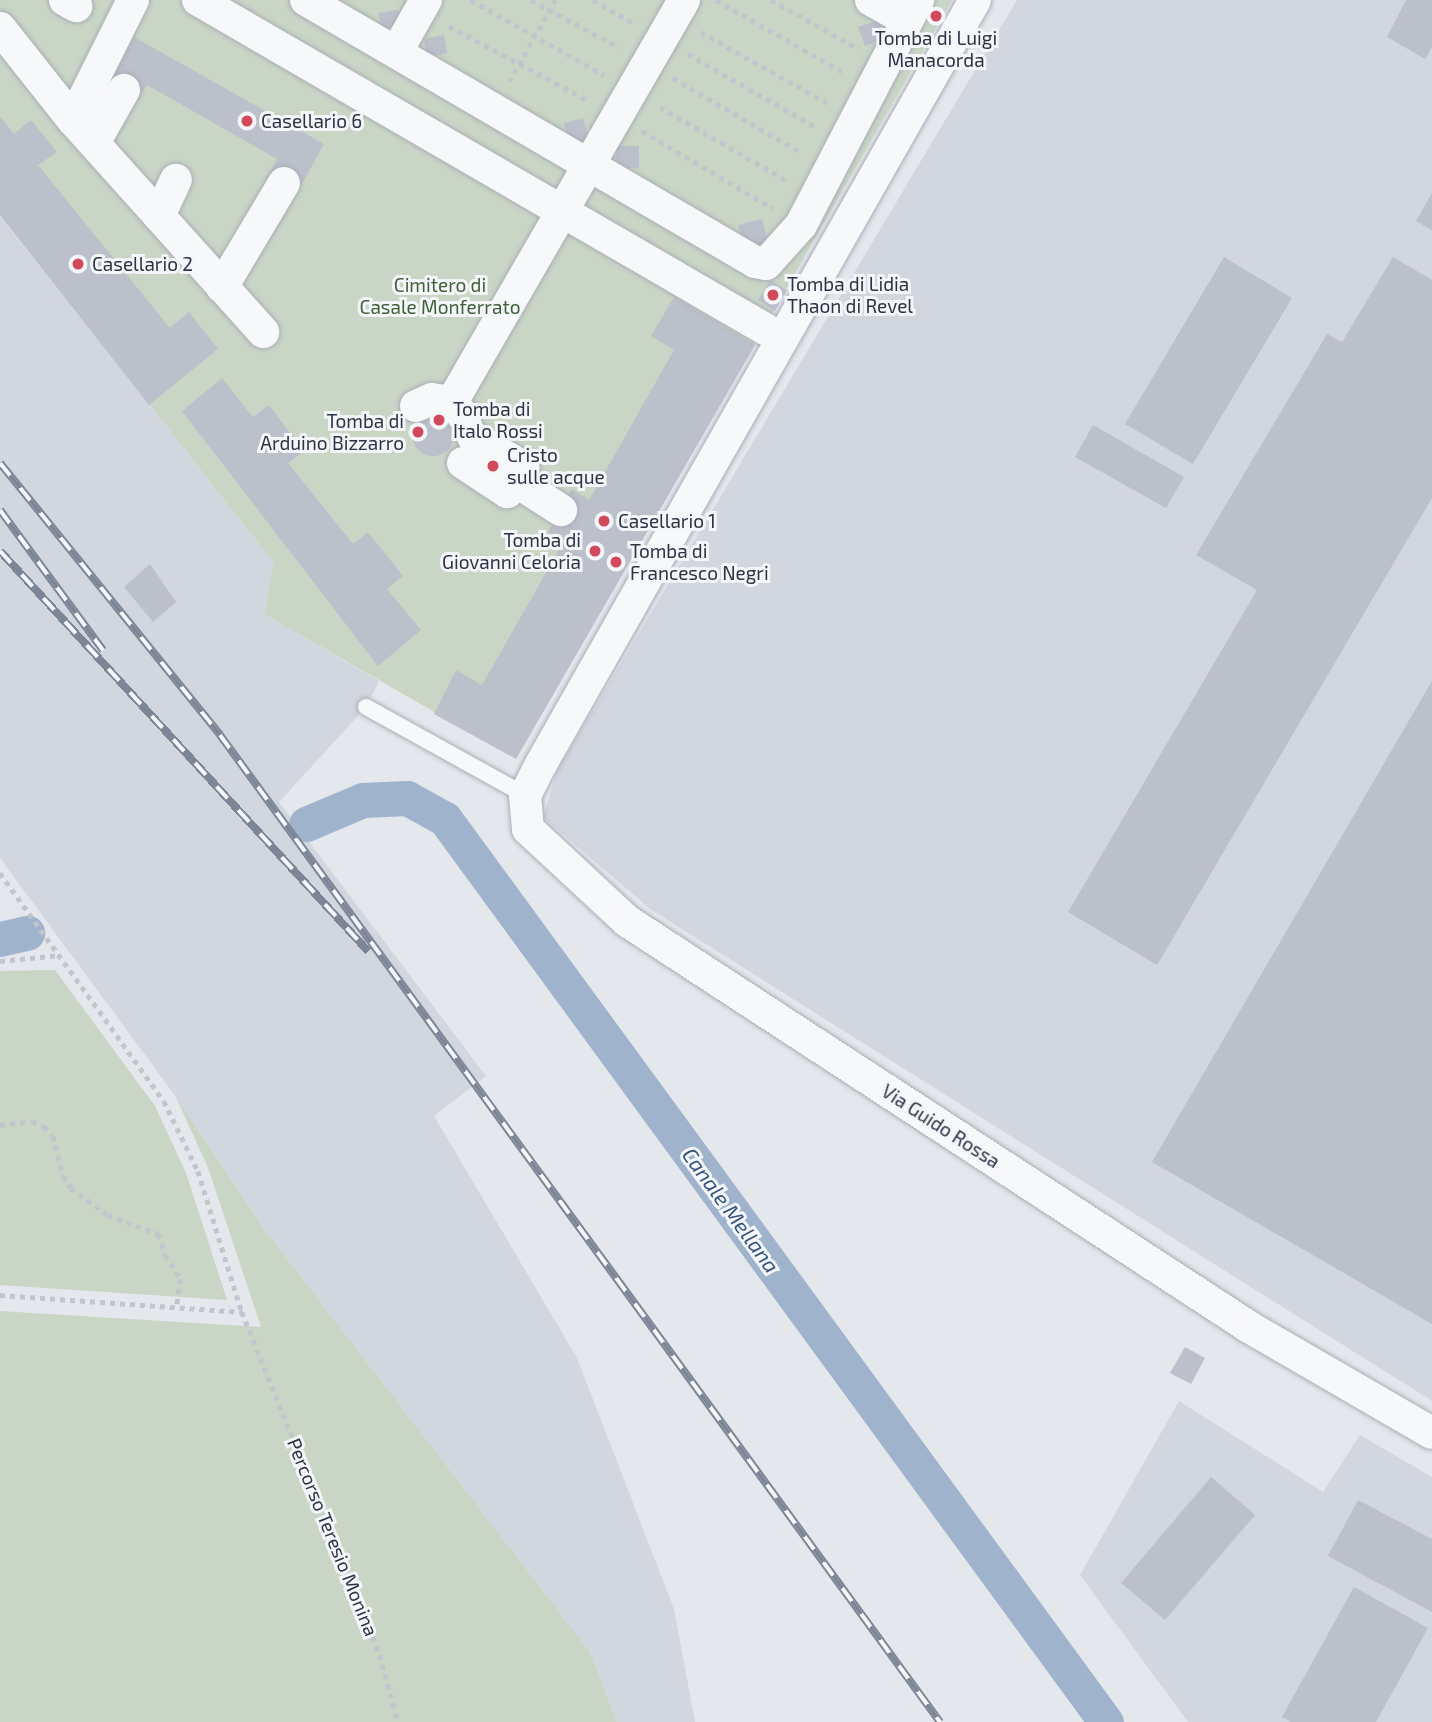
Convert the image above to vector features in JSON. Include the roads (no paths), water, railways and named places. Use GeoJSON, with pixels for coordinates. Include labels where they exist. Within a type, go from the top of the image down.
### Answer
{"type":"FeatureCollection","features":[{"type":"Feature","properties":{"kind":"street"},"geometry":{"type":"LineString","coordinates":[[73,120],[133,0]]}},
{"type":"Feature","properties":{"kind":"street"},"geometry":{"type":"LineString","coordinates":[[198,0],[765,329]]}},
{"type":"Feature","properties":{"kind":"street"},"geometry":{"type":"LineString","coordinates":[[306,0],[755,262],[772,261],[787,235],[808,211],[913,10],[870,0]]}},
{"type":"Feature","properties":{"kind":"street"},"geometry":{"type":"LineString","coordinates":[[524,795],[975,0]]}},
{"type":"Feature","properties":{"kind":"street"},"geometry":{"type":"LineString","coordinates":[[397,51],[423,5]]}},
{"type":"Feature","properties":{"kind":"street"},"geometry":{"type":"LineString","coordinates":[[0,28],[73,120],[262,332]]}},
{"type":"Feature","properties":{"kind":"street"},"geometry":{"type":"LineString","coordinates":[[452,402],[667,30]]}},
{"type":"Feature","properties":{"kind":"street"},"geometry":{"type":"LineString","coordinates":[[94,143],[124,90]]}},
{"type":"Feature","properties":{"kind":"street"},"geometry":{"type":"LineString","coordinates":[[159,216],[176,180]]}},
{"type":"Feature","properties":{"kind":"street"},"geometry":{"type":"LineString","coordinates":[[222,287],[284,183]]}},
{"type":"Feature","properties":{"kind":"street"},"geometry":{"type":"LineString","coordinates":[[416,406],[432,399],[452,402],[470,425],[459,456],[523,467],[514,481],[561,510]]}},
{"type":"Feature","properties":{"kind":"street","name":"Via Guido Rossa"},"geometry":{"type":"LineString","coordinates":[[524,795],[528,829],[627,921],[1250,1327],[1432,1433]]}},
{"type":"Feature","properties":{"kind":"lane"},"geometry":{"type":"LineString","coordinates":[[366,707],[524,795]]}},
{"type":"Feature","properties":{"kind":"waterway","name":"Canale Mellana"},"geometry":{"type":"LineString","coordinates":[[306,824],[363,800],[407,798],[445,819],[1106,1722]]}},
{"type":"Feature","properties":{"kind":"waterway","name":"Canale Mellana"},"geometry":{"type":"LineString","coordinates":[[0,939],[27,933]]}},
{"type":"Feature","properties":{"kind":"railway"},"geometry":{"type":"LineString","coordinates":[[0,463],[220,735],[940,1722]]}},
{"type":"Feature","properties":{"kind":"railway"},"geometry":{"type":"LineString","coordinates":[[0,510],[103,650]]}},
{"type":"Feature","properties":{"kind":"railway"},"geometry":{"type":"LineString","coordinates":[[0,551],[368,951]]}},
{"type":"Feature","properties":{"kind":"place","name":"Tomba di Luigi Manacorda"},"geometry":{"type":"Point","coordinates":[936,16]}},
{"type":"Feature","properties":{"kind":"place","name":"Casellario 6"},"geometry":{"type":"Point","coordinates":[247,121]}},
{"type":"Feature","properties":{"kind":"place","name":"Casellario 2"},"geometry":{"type":"Point","coordinates":[78,264]}},
{"type":"Feature","properties":{"kind":"place","name":"Tomba di Lidia Thaon di Revel"},"geometry":{"type":"Point","coordinates":[773,295]}},
{"type":"Feature","properties":{"kind":"place","name":"Tomba di Italo Rossi"},"geometry":{"type":"Point","coordinates":[439,420]}},
{"type":"Feature","properties":{"kind":"place","name":"Tomba di Arduino Bizzarro"},"geometry":{"type":"Point","coordinates":[418,432]}},
{"type":"Feature","properties":{"kind":"place","name":"Cristo sulle acque"},"geometry":{"type":"Point","coordinates":[493,466]}},
{"type":"Feature","properties":{"kind":"place","name":"Casellario 1"},"geometry":{"type":"Point","coordinates":[604,521]}},
{"type":"Feature","properties":{"kind":"place","name":"Tomba di Giovanni Celoria"},"geometry":{"type":"Point","coordinates":[595,551]}},
{"type":"Feature","properties":{"kind":"place","name":"Tomba di Francesco Negri"},"geometry":{"type":"Point","coordinates":[616,562]}},
{"type":"Feature","properties":{"kind":"park label","name":"Cimitero di Casale Monferrato"},"geometry":{"type":"Point","coordinates":[440,296]}}]}
